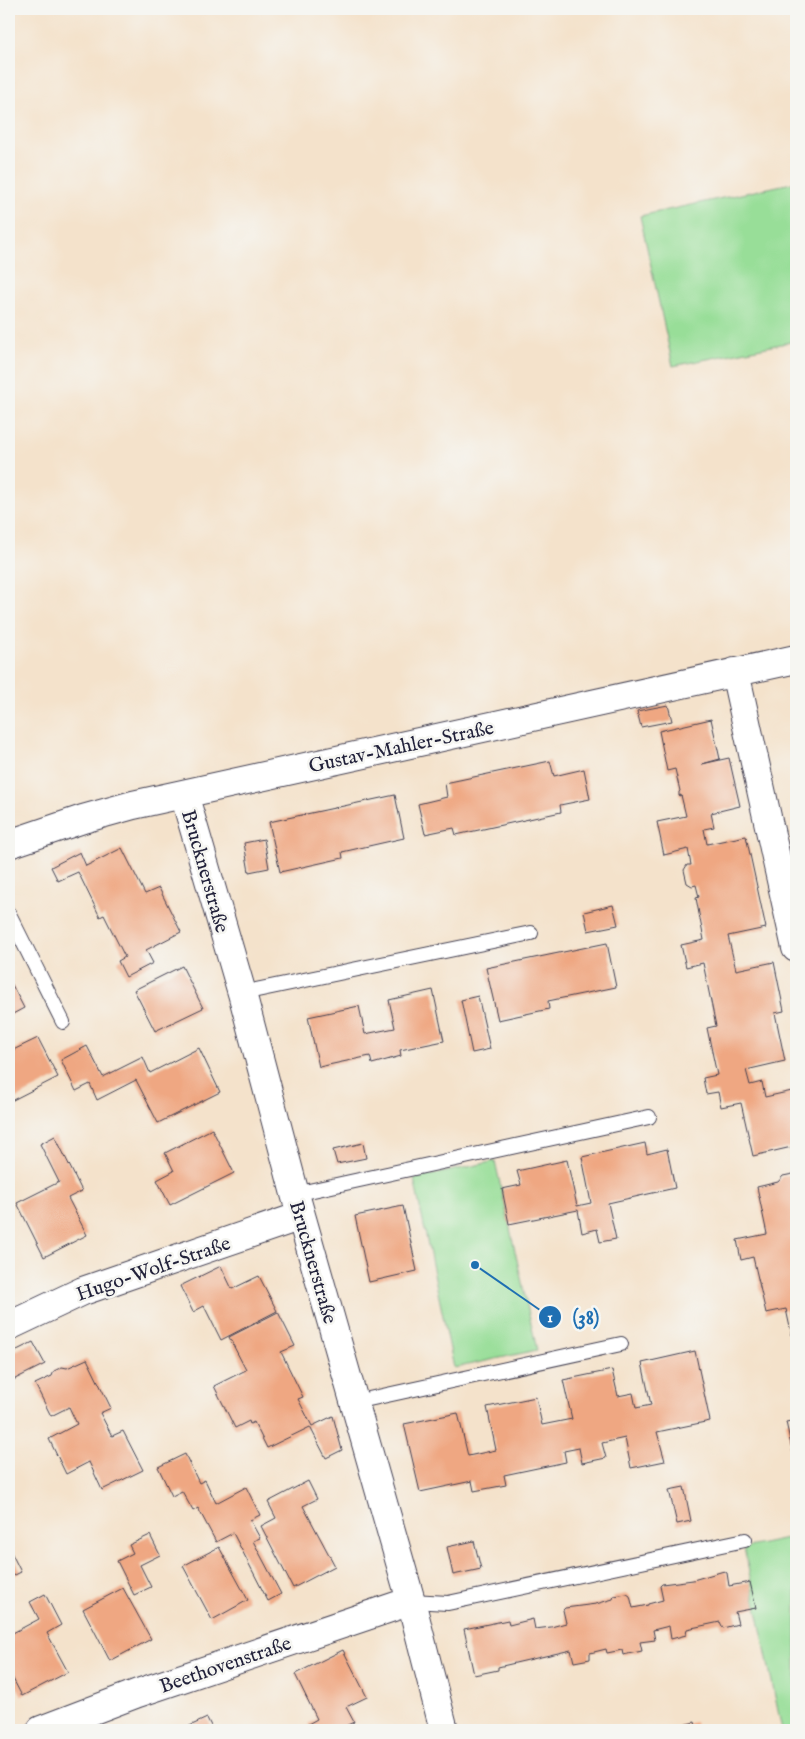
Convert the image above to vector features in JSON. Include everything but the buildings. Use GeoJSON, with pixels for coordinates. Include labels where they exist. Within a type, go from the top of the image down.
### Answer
{"type":"FeatureCollection","features":[{"type":"Feature","properties":{"kind":"street","name":"Gustav-Mahler-Straße"},"geometry":{"type":"LineString","coordinates":[[9,844],[133,805],[796,659]]}},
{"type":"Feature","properties":{"kind":"street"},"geometry":{"type":"LineString","coordinates":[[736,672],[796,948]]}},
{"type":"Feature","properties":{"kind":"street","name":"Brucknerstraße"},"geometry":{"type":"LineString","coordinates":[[184,794],[242,993],[298,1205],[411,1601],[444,1730]]}},
{"type":"Feature","properties":{"kind":"street","name":"Hugo-Wolf-Straße"},"geometry":{"type":"LineString","coordinates":[[9,1326],[83,1291],[298,1205]]}},
{"type":"Feature","properties":{"kind":"street","name":"Beethovenstraße"},"geometry":{"type":"LineString","coordinates":[[41,1730],[138,1693],[411,1601]]}},
{"type":"Feature","properties":{"kind":"lane"},"geometry":{"type":"LineString","coordinates":[[9,914],[63,1022]]}},
{"type":"Feature","properties":{"kind":"lane"},"geometry":{"type":"LineString","coordinates":[[242,993],[531,933]]}},
{"type":"Feature","properties":{"kind":"lane"},"geometry":{"type":"LineString","coordinates":[[298,1205],[649,1117]]}},
{"type":"Feature","properties":{"kind":"lane"},"geometry":{"type":"LineString","coordinates":[[355,1402],[622,1344]]}},
{"type":"Feature","properties":{"kind":"lane"},"geometry":{"type":"LineString","coordinates":[[411,1601],[448,1603],[745,1540]]}},
{"type":"Feature","properties":{"kind":"green space"},"geometry":{"type":"Polygon","coordinates":[[[796,182],[796,341],[673,366],[640,216],[796,182]]]}},
{"type":"Feature","properties":{"kind":"green space"},"geometry":{"type":"Polygon","coordinates":[[[495,1161],[537,1350],[454,1368],[414,1179],[495,1161]]]}},
{"type":"Feature","properties":{"kind":"green space"},"geometry":{"type":"Polygon","coordinates":[[[796,1537],[796,1730],[782,1730],[744,1548],[796,1537]]]}},
{"type":"Feature","properties":{"kind":"place","name":"(38)"},"geometry":{"type":"Point","coordinates":[475,1265]}}]}
